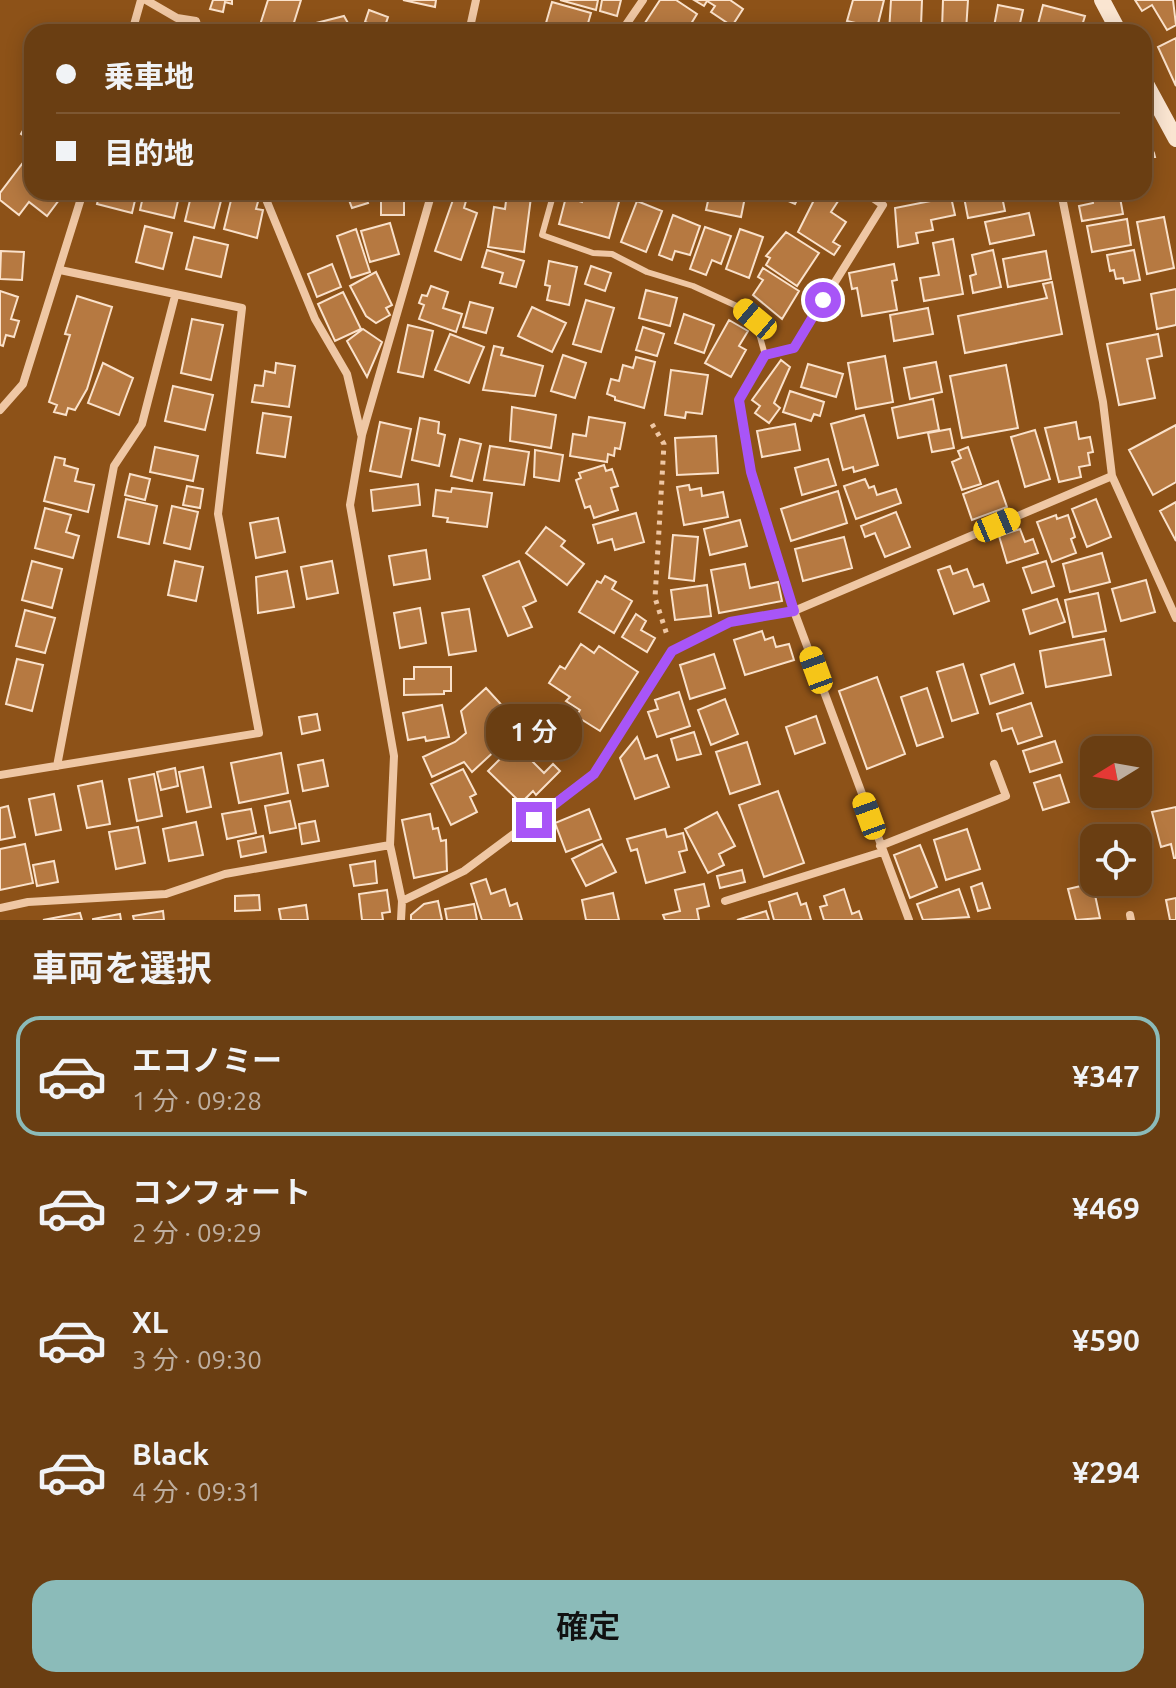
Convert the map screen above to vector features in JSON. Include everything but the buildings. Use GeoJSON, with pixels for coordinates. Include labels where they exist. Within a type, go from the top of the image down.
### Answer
{"type":"FeatureCollection","features":[{"type":"Feature","properties":{"kind":"street"},"geometry":{"type":"LineString","coordinates":[[135,24],[144,0],[177,18],[196,21],[197,24]]}},
{"type":"Feature","properties":{"kind":"street"},"geometry":{"type":"LineString","coordinates":[[471,24],[476,0]]}},
{"type":"Feature","properties":{"kind":"street"},"geometry":{"type":"LineString","coordinates":[[626,24],[643,0]]}},
{"type":"Feature","properties":{"kind":"street"},"geometry":{"type":"LineString","coordinates":[[1102,0],[1115,24]]}},
{"type":"Feature","properties":{"kind":"street"},"geometry":{"type":"LineString","coordinates":[[1152,92],[1171,121],[1176,139]]}},
{"type":"Feature","properties":{"kind":"street"},"geometry":{"type":"LineString","coordinates":[[0,410],[23,384],[81,200]]}},
{"type":"Feature","properties":{"kind":"street"},"geometry":{"type":"LineString","coordinates":[[266,200],[315,319],[347,374],[362,435]]}},
{"type":"Feature","properties":{"kind":"street"},"geometry":{"type":"LineString","coordinates":[[401,920],[402,901],[390,845],[394,756],[350,505],[362,435],[430,200]]}},
{"type":"Feature","properties":{"kind":"street"},"geometry":{"type":"LineString","coordinates":[[876,200],[883,205],[794,348],[765,355],[739,400],[751,472],[794,611],[909,920]]}},
{"type":"Feature","properties":{"kind":"street"},"geometry":{"type":"LineString","coordinates":[[1063,200],[1103,402],[1112,476],[1176,618]]}},
{"type":"Feature","properties":{"kind":"street"},"geometry":{"type":"LineString","coordinates":[[0,775],[259,733],[218,514],[242,308],[60,270]]}},
{"type":"Feature","properties":{"kind":"street"},"geometry":{"type":"LineString","coordinates":[[57,766],[114,466],[142,424],[175,296]]}},
{"type":"Feature","properties":{"kind":"street"},"geometry":{"type":"LineString","coordinates":[[402,901],[464,871],[594,774],[672,651],[730,622],[794,611],[1112,476]]}},
{"type":"Feature","properties":{"kind":"street"},"geometry":{"type":"LineString","coordinates":[[725,901],[881,849],[1006,796],[994,764]]}},
{"type":"Feature","properties":{"kind":"street"},"geometry":{"type":"LineString","coordinates":[[0,908],[28,902],[166,894],[225,874],[390,845]]}},
{"type":"Feature","properties":{"kind":"lane"},"geometry":{"type":"LineString","coordinates":[[552,200],[542,235],[593,253],[612,254],[647,272],[693,286],[739,307],[755,319],[765,355]]}},
{"type":"Feature","properties":{"kind":"path"},"geometry":{"type":"LineString","coordinates":[[652,424],[664,444],[655,598],[672,651]]}},
{"type":"Feature","properties":{"kind":"route"},"geometry":{"type":"LineString","coordinates":[[534,820],[594,774],[672,651],[730,622],[794,611],[751,472],[739,400],[765,355],[794,348],[823,300]]}}]}
